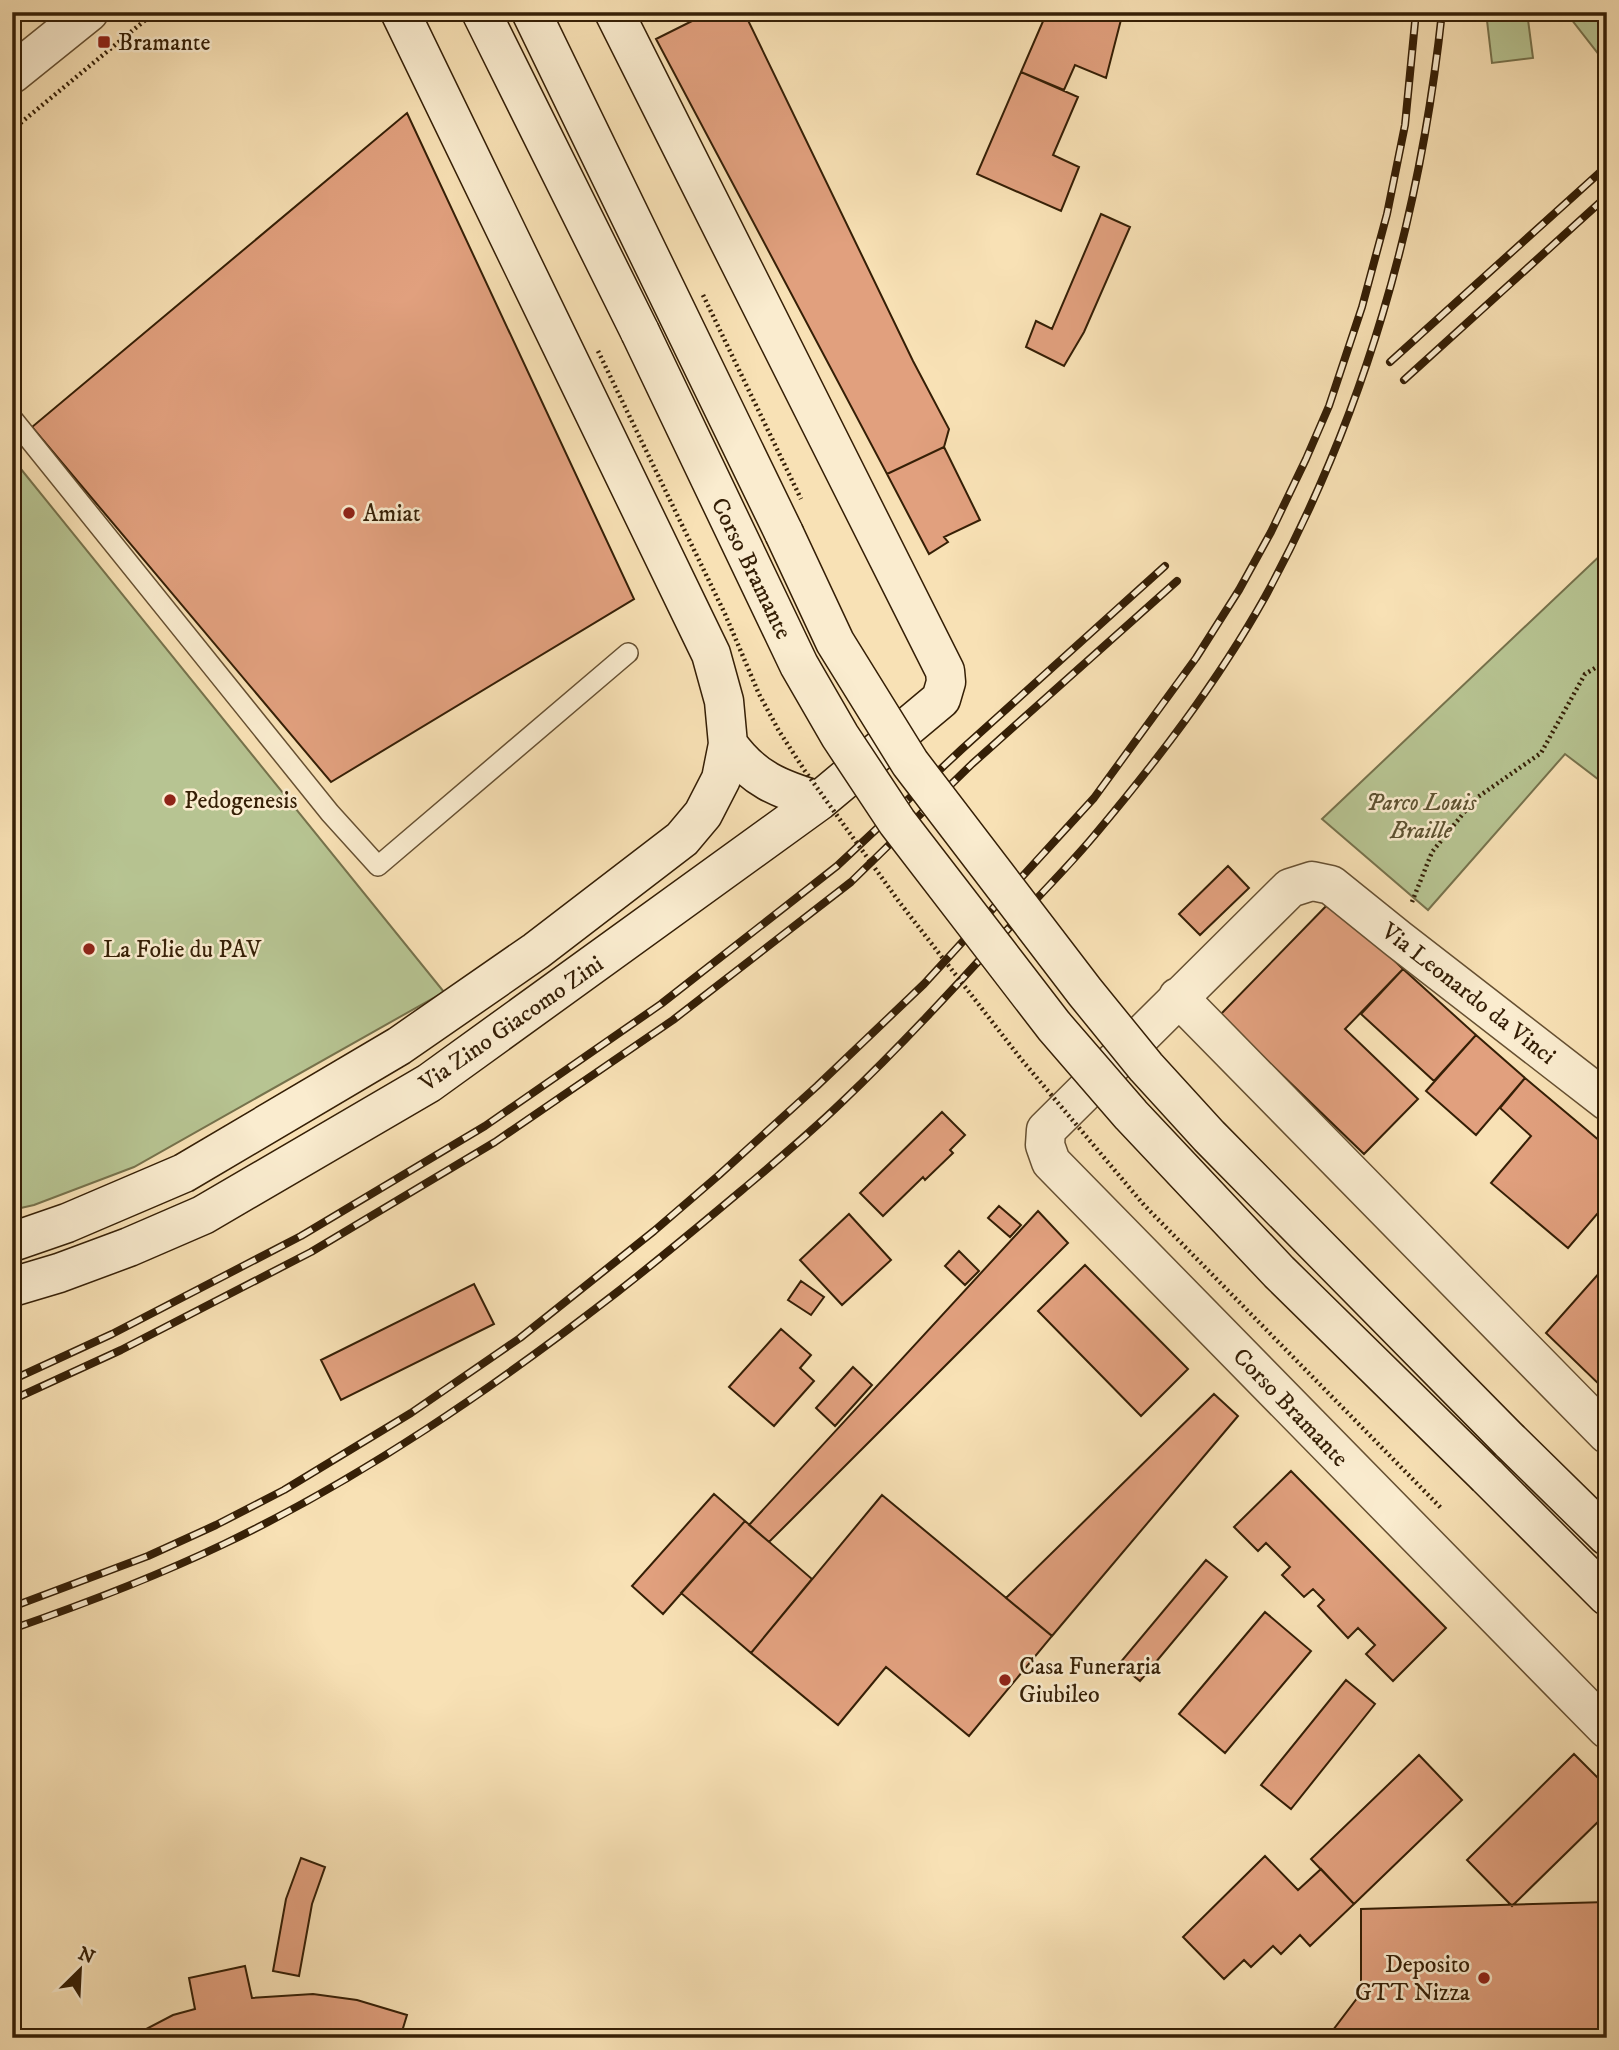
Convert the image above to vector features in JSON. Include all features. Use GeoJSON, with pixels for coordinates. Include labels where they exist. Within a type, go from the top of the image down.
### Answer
{"type":"FeatureCollection","features":[{"type":"Feature","properties":{"kind":"street"},"geometry":{"type":"LineString","coordinates":[[12,74],[89,12]]}},
{"type":"Feature","properties":{"kind":"street"},"geometry":{"type":"LineString","coordinates":[[400,12],[711,654],[724,701],[727,744],[740,762],[764,779],[831,806]]}},
{"type":"Feature","properties":{"kind":"street","name":"Corso Bramante"},"geometry":{"type":"LineString","coordinates":[[481,12],[640,332],[799,665],[840,736],[897,822],[1054,1026],[1131,1115],[1279,1272],[1607,1596]]}},
{"type":"Feature","properties":{"kind":"street","name":"Corso Bramante"},"geometry":{"type":"LineString","coordinates":[[531,12],[685,295],[784,533],[835,642],[910,763],[1085,992],[1209,1136],[1607,1536]]}},
{"type":"Feature","properties":{"kind":"street","name":"Via Zino Giacomo Zini"},"geometry":{"type":"LineString","coordinates":[[12,1287],[129,1247],[203,1215],[429,1083],[831,806],[936,705],[944,692],[945,671],[614,12]]}},
{"type":"Feature","properties":{"kind":"street","name":"Via Zino Giacomo Zini"},"geometry":{"type":"LineString","coordinates":[[12,1242],[67,1223],[184,1173],[399,1046],[537,951],[682,839],[703,814],[720,779],[727,744]]}},
{"type":"Feature","properties":{"kind":"street","name":"Via Leonardo da Vinci"},"geometry":{"type":"LineString","coordinates":[[1178,997],[1290,888],[1312,881],[1331,885],[1607,1101]]}},
{"type":"Feature","properties":{"kind":"street"},"geometry":{"type":"LineString","coordinates":[[1178,997],[1607,1434]]}},
{"type":"Feature","properties":{"kind":"street","name":"Corso Bramante"},"geometry":{"type":"LineString","coordinates":[[1178,997],[1046,1130],[1045,1145],[1051,1162],[1607,1729]]}},
{"type":"Feature","properties":{"kind":"lane"},"geometry":{"type":"LineString","coordinates":[[12,418],[321,802],[378,866],[628,653]]}},
{"type":"Feature","properties":{"kind":"path"},"geometry":{"type":"LineString","coordinates":[[12,130],[155,12]]}},
{"type":"Feature","properties":{"kind":"path"},"geometry":{"type":"LineString","coordinates":[[685,295],[805,508]]}},
{"type":"Feature","properties":{"kind":"path"},"geometry":{"type":"LineString","coordinates":[[1398,939],[1432,852],[1475,799],[1541,753],[1585,674],[1607,661]]}},
{"type":"Feature","properties":{"kind":"green space"},"geometry":{"type":"Polygon","coordinates":[[[1486,12],[1527,12],[1533,58],[1492,63],[1486,12]]]}},
{"type":"Feature","properties":{"kind":"green space"},"geometry":{"type":"Polygon","coordinates":[[[1567,12],[1607,12],[1607,65],[1568,15],[1567,12]]]}},
{"type":"Feature","properties":{"kind":"green space"},"geometry":{"type":"Polygon","coordinates":[[[12,458],[444,992],[134,1167],[34,1205],[12,1210],[12,458]]]}},
{"type":"Feature","properties":{"kind":"green space","name":"Parco Louis Braille"},"geometry":{"type":"Polygon","coordinates":[[[1607,549],[1607,786],[1565,754],[1428,910],[1322,819],[1607,549]]]}},
{"type":"Feature","properties":{"kind":"building"},"geometry":{"type":"Polygon","coordinates":[[[710,12],[744,12],[913,361],[949,429],[944,447],[887,474],[656,39],[710,12]]]}},
{"type":"Feature","properties":{"kind":"building"},"geometry":{"type":"Polygon","coordinates":[[[1047,12],[1123,12],[1106,78],[1075,65],[1064,90],[1021,72],[1047,12]]]}},
{"type":"Feature","properties":{"kind":"building"},"geometry":{"type":"Polygon","coordinates":[[[1021,72],[1078,97],[1053,155],[1079,167],[1061,211],[977,174],[1021,72]]]}},
{"type":"Feature","properties":{"kind":"building","name":"Amiat"},"geometry":{"type":"Polygon","coordinates":[[[407,113],[634,599],[331,782],[32,427],[407,113]]]}},
{"type":"Feature","properties":{"kind":"building"},"geometry":{"type":"Polygon","coordinates":[[[1101,214],[1130,227],[1084,332],[1064,366],[1026,347],[1036,321],[1052,329],[1101,214]]]}},
{"type":"Feature","properties":{"kind":"building"},"geometry":{"type":"Polygon","coordinates":[[[944,447],[980,520],[944,537],[948,542],[929,554],[887,474],[944,447]]]}},
{"type":"Feature","properties":{"kind":"building"},"geometry":{"type":"Polygon","coordinates":[[[1228,866],[1249,888],[1200,935],[1179,914],[1228,866]]]}},
{"type":"Feature","properties":{"kind":"building"},"geometry":{"type":"Polygon","coordinates":[[[1332,900],[1403,969],[1345,1029],[1418,1099],[1364,1154],[1220,1015],[1332,900]]]}},
{"type":"Feature","properties":{"kind":"building"},"geometry":{"type":"Polygon","coordinates":[[[1403,969],[1476,1035],[1434,1081],[1361,1014],[1403,969]]]}},
{"type":"Feature","properties":{"kind":"building"},"geometry":{"type":"Polygon","coordinates":[[[1476,1035],[1525,1078],[1476,1135],[1426,1091],[1476,1035]]]}},
{"type":"Feature","properties":{"kind":"building"},"geometry":{"type":"Polygon","coordinates":[[[1525,1078],[1607,1147],[1607,1210],[1603,1207],[1568,1248],[1491,1183],[1531,1136],[1500,1108],[1525,1078]]]}},
{"type":"Feature","properties":{"kind":"building"},"geometry":{"type":"Polygon","coordinates":[[[942,1112],[965,1135],[950,1150],[953,1153],[925,1180],[923,1177],[883,1216],[860,1193],[942,1112]]]}},
{"type":"Feature","properties":{"kind":"building"},"geometry":{"type":"Polygon","coordinates":[[[999,1206],[1021,1225],[1010,1237],[988,1218],[999,1206]]]}},
{"type":"Feature","properties":{"kind":"building"},"geometry":{"type":"Polygon","coordinates":[[[1038,1211],[1068,1243],[769,1542],[749,1525],[1038,1211]]]}},
{"type":"Feature","properties":{"kind":"building"},"geometry":{"type":"Polygon","coordinates":[[[849,1214],[891,1260],[842,1305],[800,1260],[849,1214]]]}},
{"type":"Feature","properties":{"kind":"building"},"geometry":{"type":"Polygon","coordinates":[[[959,1251],[979,1271],[965,1285],[945,1266],[959,1251]]]}},
{"type":"Feature","properties":{"kind":"building"},"geometry":{"type":"Polygon","coordinates":[[[1085,1265],[1188,1369],[1141,1416],[1038,1311],[1085,1265]]]}},
{"type":"Feature","properties":{"kind":"building"},"geometry":{"type":"Polygon","coordinates":[[[1601,1271],[1607,1277],[1607,1392],[1546,1333],[1601,1271]]]}},
{"type":"Feature","properties":{"kind":"building"},"geometry":{"type":"Polygon","coordinates":[[[801,1281],[824,1297],[811,1315],[788,1300],[801,1281]]]}},
{"type":"Feature","properties":{"kind":"building"},"geometry":{"type":"Polygon","coordinates":[[[474,1284],[494,1324],[341,1400],[321,1360],[474,1284]]]}},
{"type":"Feature","properties":{"kind":"building"},"geometry":{"type":"Polygon","coordinates":[[[781,1329],[811,1355],[800,1368],[814,1381],[774,1426],[729,1387],[781,1329]]]}},
{"type":"Feature","properties":{"kind":"building"},"geometry":{"type":"Polygon","coordinates":[[[853,1367],[872,1385],[835,1426],[816,1408],[853,1367]]]}},
{"type":"Feature","properties":{"kind":"building"},"geometry":{"type":"Polygon","coordinates":[[[1214,1394],[1238,1416],[1052,1636],[1006,1598],[1214,1394]]]}},
{"type":"Feature","properties":{"kind":"building"},"geometry":{"type":"Polygon","coordinates":[[[1291,1471],[1446,1628],[1393,1681],[1366,1654],[1375,1645],[1358,1628],[1348,1638],[1318,1606],[1324,1600],[1313,1589],[1304,1597],[1282,1575],[1290,1567],[1266,1543],[1258,1551],[1234,1527],[1291,1471]]]}},
{"type":"Feature","properties":{"kind":"building"},"geometry":{"type":"Polygon","coordinates":[[[714,1494],[745,1521],[663,1614],[632,1586],[714,1494]]]}},
{"type":"Feature","properties":{"kind":"building"},"geometry":{"type":"Polygon","coordinates":[[[882,1495],[1052,1636],[969,1736],[886,1667],[838,1725],[751,1653],[882,1495]]]}},
{"type":"Feature","properties":{"kind":"building"},"geometry":{"type":"Polygon","coordinates":[[[745,1521],[812,1579],[751,1653],[681,1593],[745,1521]]]}},
{"type":"Feature","properties":{"kind":"building"},"geometry":{"type":"Polygon","coordinates":[[[1206,1560],[1227,1577],[1140,1681],[1119,1664],[1206,1560]]]}},
{"type":"Feature","properties":{"kind":"building"},"geometry":{"type":"Polygon","coordinates":[[[1265,1612],[1311,1651],[1225,1753],[1179,1714],[1265,1612]]]}},
{"type":"Feature","properties":{"kind":"building"},"geometry":{"type":"Polygon","coordinates":[[[1346,1680],[1375,1704],[1291,1809],[1261,1785],[1346,1680]]]}},
{"type":"Feature","properties":{"kind":"building"},"geometry":{"type":"Polygon","coordinates":[[[1574,1754],[1607,1787],[1607,1813],[1512,1906],[1467,1860],[1574,1754]]]}},
{"type":"Feature","properties":{"kind":"building"},"geometry":{"type":"Polygon","coordinates":[[[1419,1755],[1462,1800],[1354,1904],[1311,1859],[1419,1755]]]}},
{"type":"Feature","properties":{"kind":"building"},"geometry":{"type":"Polygon","coordinates":[[[1265,1856],[1298,1890],[1321,1869],[1354,1904],[1310,1946],[1300,1935],[1281,1954],[1273,1946],[1251,1967],[1244,1960],[1224,1979],[1183,1937],[1265,1856]]]}},
{"type":"Feature","properties":{"kind":"building"},"geometry":{"type":"Polygon","coordinates":[[[301,1858],[325,1867],[312,1904],[299,1976],[273,1971],[286,1899],[301,1858]]]}},
{"type":"Feature","properties":{"kind":"building","name":"Deposito GTT Nizza"},"geometry":{"type":"Polygon","coordinates":[[[1607,1902],[1607,2038],[1327,2038],[1361,1993],[1361,1909],[1607,1902]]]}},
{"type":"Feature","properties":{"kind":"building"},"geometry":{"type":"Polygon","coordinates":[[[245,1966],[252,1998],[313,1994],[357,2000],[407,2015],[400,2038],[129,2038],[173,2015],[195,2009],[189,1978],[245,1966]]]}},
{"type":"Feature","properties":{"kind":"railway"},"geometry":{"type":"LineString","coordinates":[[12,1607],[148,1556],[284,1490],[411,1413],[520,1338],[654,1231],[817,1086],[924,984],[1094,798],[1196,658],[1239,590],[1271,532],[1329,406],[1362,307],[1387,214],[1405,125],[1416,12]]}},
{"type":"Feature","properties":{"kind":"railway"},"geometry":{"type":"LineString","coordinates":[[12,1629],[146,1579],[276,1518],[377,1460],[523,1363],[650,1266],[819,1123],[906,1039],[1083,849],[1162,751],[1227,660],[1265,597],[1332,457],[1383,314],[1403,240],[1419,165],[1442,12]]}},
{"type":"Feature","properties":{"kind":"railway"},"geometry":{"type":"LineString","coordinates":[[1390,362],[1607,166]]}},
{"type":"Feature","properties":{"kind":"railway"},"geometry":{"type":"LineString","coordinates":[[1404,380],[1607,196]]}},
{"type":"Feature","properties":{"kind":"railway"},"geometry":{"type":"LineString","coordinates":[[12,1380],[112,1334],[301,1236],[485,1126],[661,1004],[837,866],[1165,566]]}},
{"type":"Feature","properties":{"kind":"railway"},"geometry":{"type":"LineString","coordinates":[[12,1400],[121,1350],[311,1252],[495,1142],[673,1020],[851,882],[972,764],[1177,581]]}},
{"type":"Feature","properties":{"kind":"place","name":"Bramante"},"geometry":{"type":"Point","coordinates":[104,42]}},
{"type":"Feature","properties":{"kind":"place","name":"Amiat"},"geometry":{"type":"Point","coordinates":[349,513]}},
{"type":"Feature","properties":{"kind":"place","name":"Pedogenesis"},"geometry":{"type":"Point","coordinates":[170,800]}},
{"type":"Feature","properties":{"kind":"place","name":"La Folie du PAV"},"geometry":{"type":"Point","coordinates":[89,949]}},
{"type":"Feature","properties":{"kind":"place","name":"Casa Funeraria Giubileo"},"geometry":{"type":"Point","coordinates":[1005,1680]}},
{"type":"Feature","properties":{"kind":"place","name":"Deposito GTT Nizza"},"geometry":{"type":"Point","coordinates":[1484,1978]}}]}
